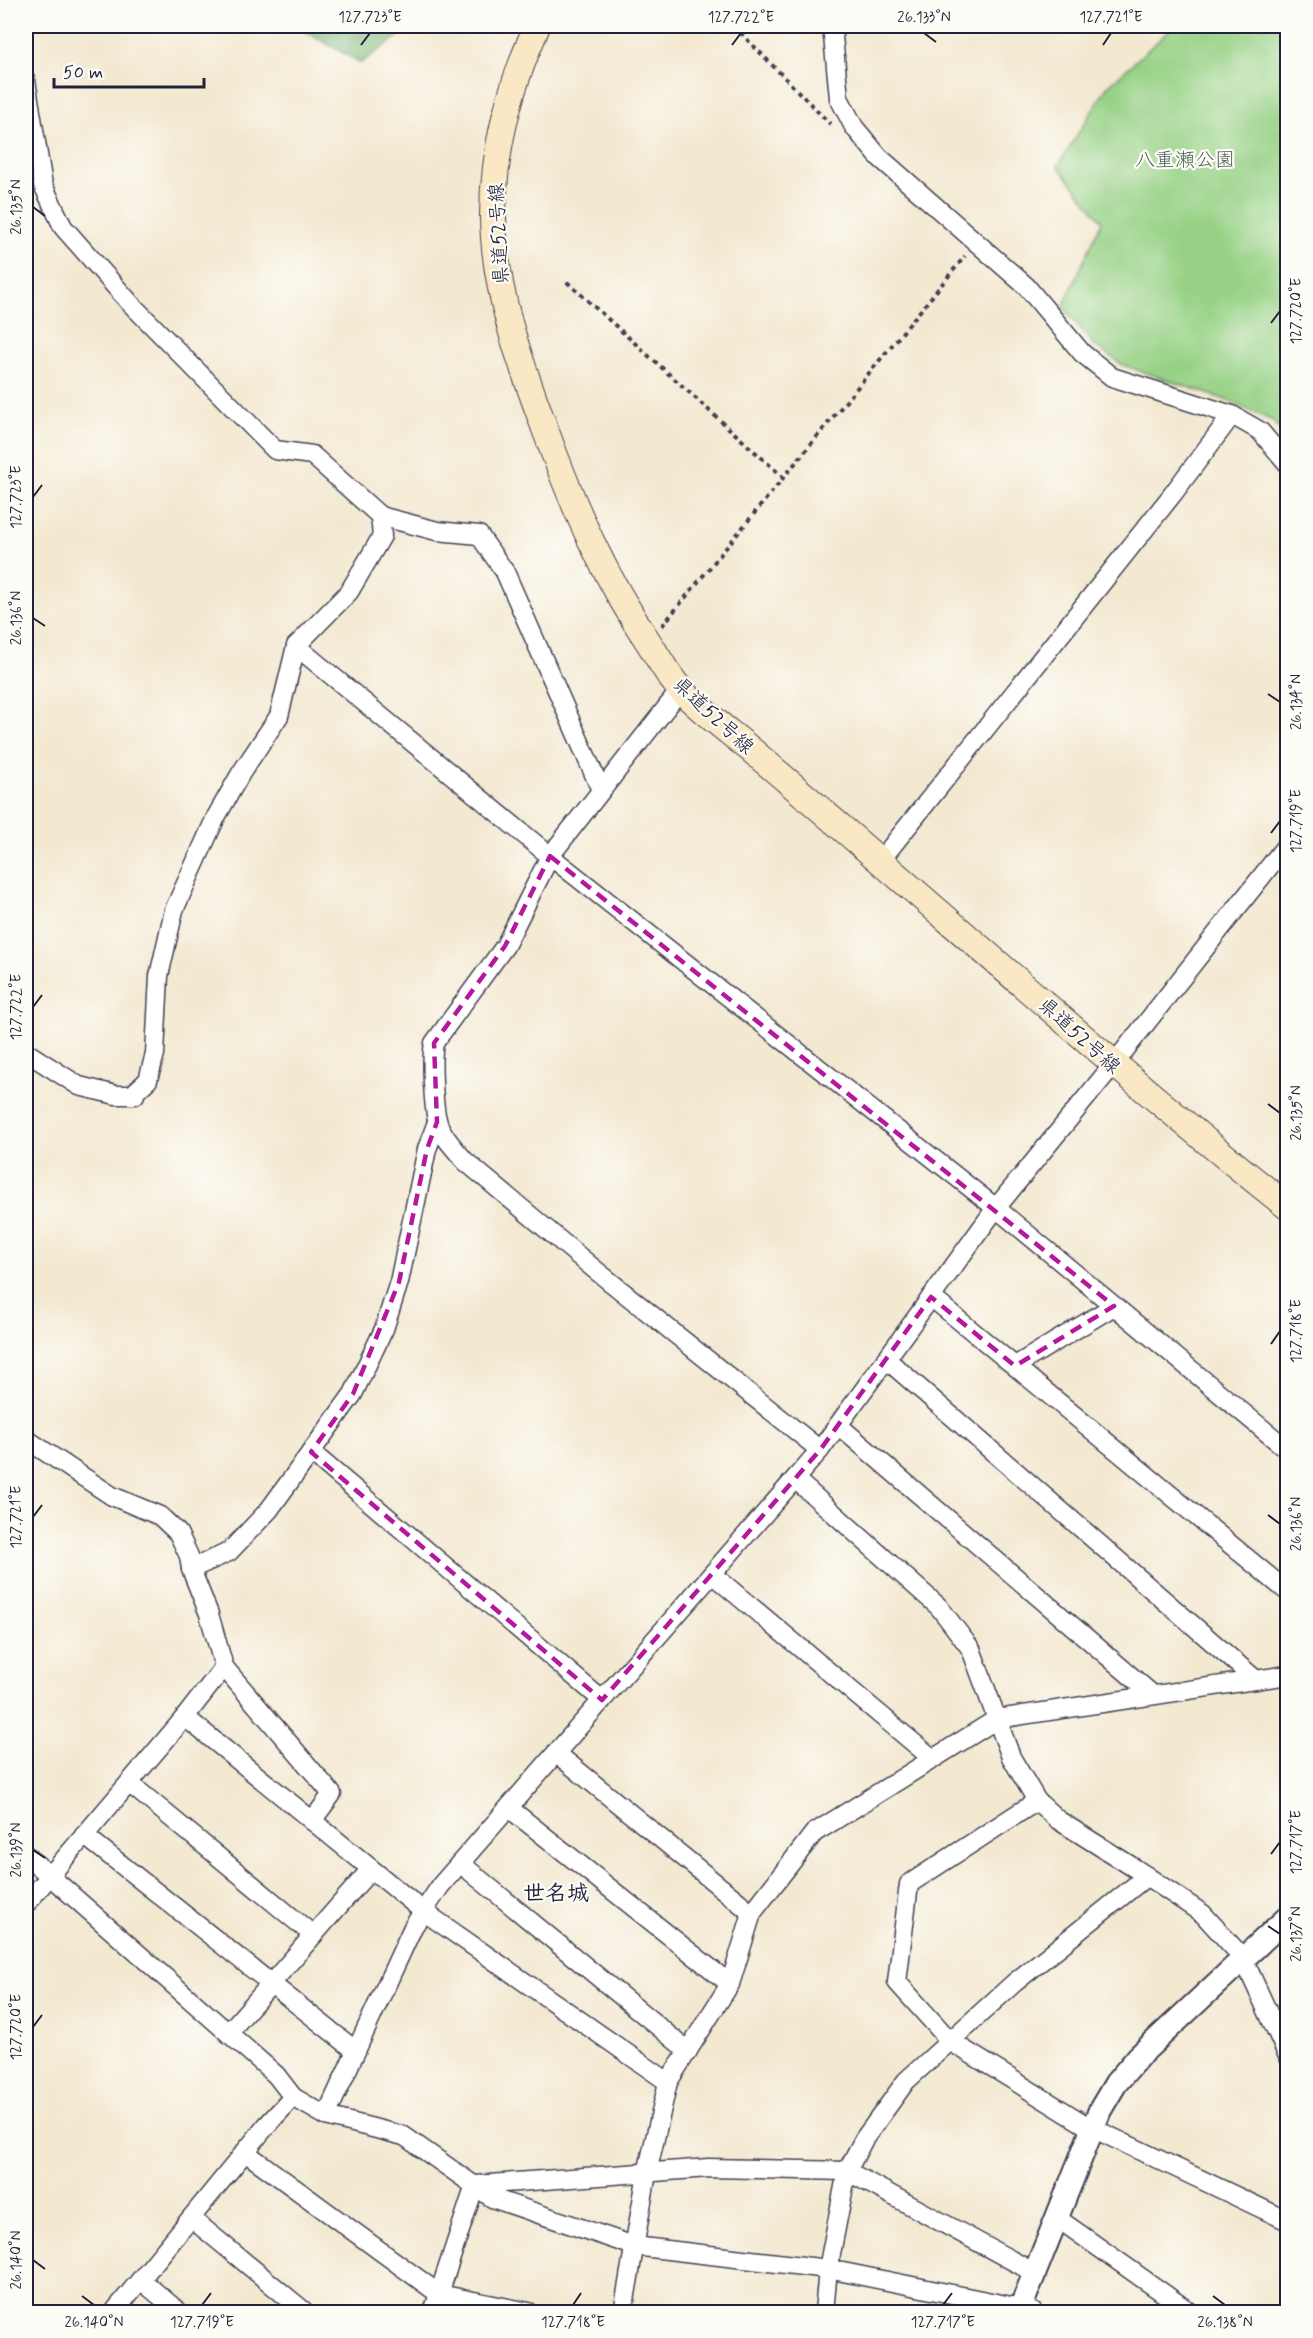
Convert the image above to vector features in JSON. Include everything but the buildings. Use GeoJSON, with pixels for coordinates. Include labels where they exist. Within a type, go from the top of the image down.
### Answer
{"type":"FeatureCollection","features":[{"type":"Feature","properties":{"kind":"main road","name":"県道52号線"},"geometry":{"type":"LineString","coordinates":[[537,26],[510,96],[496,155],[493,216],[501,294],[512,338],[571,500],[614,588],[648,643],[681,689],[713,719],[880,861],[1113,1065],[1287,1207]]}},
{"type":"Feature","properties":{"kind":"street"},"geometry":{"type":"LineString","coordinates":[[832,26],[839,98],[854,127],[879,157],[1026,286],[1082,353],[1112,377],[1232,415],[1260,431],[1287,464]]}},
{"type":"Feature","properties":{"kind":"street"},"geometry":{"type":"LineString","coordinates":[[26,81],[44,185],[63,226],[130,303],[275,450],[312,456],[380,516],[437,531],[479,535],[505,572],[601,789]]}},
{"type":"Feature","properties":{"kind":"street"},"geometry":{"type":"LineString","coordinates":[[880,861],[1172,495],[1232,415]]}},
{"type":"Feature","properties":{"kind":"street"},"geometry":{"type":"LineString","coordinates":[[26,1052],[79,1086],[116,1095],[135,1095],[135,1092],[148,1080],[155,1054],[159,975],[174,910],[216,818],[241,773],[279,716],[296,646],[349,592],[382,536],[380,516]]}},
{"type":"Feature","properties":{"kind":"street"},"geometry":{"type":"LineString","coordinates":[[296,646],[550,856],[996,1208],[1287,1450]]}},
{"type":"Feature","properties":{"kind":"street"},"geometry":{"type":"LineString","coordinates":[[681,689],[550,856],[504,946],[434,1043],[431,1057],[437,1122],[448,1142],[465,1161],[593,1268],[820,1450]]}},
{"type":"Feature","properties":{"kind":"street"},"geometry":{"type":"LineString","coordinates":[[326,2116],[413,1927],[423,1911],[460,1863],[820,1450],[996,1208],[1113,1065],[1287,843]]}},
{"type":"Feature","properties":{"kind":"street"},"geometry":{"type":"LineString","coordinates":[[191,1569],[229,1552],[269,1509],[353,1394],[384,1329],[399,1282],[427,1149],[437,1122]]}},
{"type":"Feature","properties":{"kind":"street"},"geometry":{"type":"LineString","coordinates":[[931,1297],[1287,1592]]}},
{"type":"Feature","properties":{"kind":"street"},"geometry":{"type":"LineString","coordinates":[[1015,1366],[1114,1306]]}},
{"type":"Feature","properties":{"kind":"street"},"geometry":{"type":"LineString","coordinates":[[886,1359],[1256,1680]]}},
{"type":"Feature","properties":{"kind":"street"},"geometry":{"type":"LineString","coordinates":[[838,1425],[1153,1695]]}},
{"type":"Feature","properties":{"kind":"street"},"geometry":{"type":"LineString","coordinates":[[26,1439],[112,1496],[160,1516],[178,1533],[189,1556],[191,1569],[209,1614],[224,1667],[332,1794],[312,1821]]}},
{"type":"Feature","properties":{"kind":"street"},"geometry":{"type":"LineString","coordinates":[[311,1452],[602,1700]]}},
{"type":"Feature","properties":{"kind":"street"},"geometry":{"type":"LineString","coordinates":[[795,1479],[939,1607],[971,1649],[1011,1757],[1037,1801],[1058,1820],[1203,1914],[1243,1958],[1287,2056]]}},
{"type":"Feature","properties":{"kind":"street"},"geometry":{"type":"LineString","coordinates":[[712,1574],[933,1759]]}},
{"type":"Feature","properties":{"kind":"street"},"geometry":{"type":"LineString","coordinates":[[26,1904],[185,1718],[224,1667]]}},
{"type":"Feature","properties":{"kind":"street"},"geometry":{"type":"LineString","coordinates":[[623,2313],[647,2173],[668,2082],[730,1984],[752,1913],[814,1833],[997,1719],[1287,1675]]}},
{"type":"Feature","properties":{"kind":"street"},"geometry":{"type":"LineString","coordinates":[[185,1718],[423,1911],[668,2082]]}},
{"type":"Feature","properties":{"kind":"street"},"geometry":{"type":"LineString","coordinates":[[556,1753],[752,1913]]}},
{"type":"Feature","properties":{"kind":"street"},"geometry":{"type":"LineString","coordinates":[[129,1783],[314,1935]]}},
{"type":"Feature","properties":{"kind":"street"},"geometry":{"type":"LineString","coordinates":[[1037,1801],[909,1884],[897,1982],[950,2041],[1092,2128],[1287,2221]]}},
{"type":"Feature","properties":{"kind":"street"},"geometry":{"type":"LineString","coordinates":[[508,1808],[730,1984]]}},
{"type":"Feature","properties":{"kind":"street"},"geometry":{"type":"LineString","coordinates":[[84,1835],[356,2051]]}},
{"type":"Feature","properties":{"kind":"street"},"geometry":{"type":"LineString","coordinates":[[26,1855],[276,2075],[293,2097],[326,2116],[404,2136],[492,2198],[633,2246],[828,2269],[1024,2311],[1035,2273],[1092,2128],[1116,2083],[1139,2056],[1287,1917]]}},
{"type":"Feature","properties":{"kind":"street"},"geometry":{"type":"LineString","coordinates":[[460,1863],[688,2051]]}},
{"type":"Feature","properties":{"kind":"street"},"geometry":{"type":"LineString","coordinates":[[228,2032],[371,1869]]}},
{"type":"Feature","properties":{"kind":"street"},"geometry":{"type":"LineString","coordinates":[[824,2313],[828,2269],[847,2170],[864,2139],[906,2081],[1014,1983],[1147,1876]]}},
{"type":"Feature","properties":{"kind":"street"},"geometry":{"type":"LineString","coordinates":[[114,2313],[245,2152],[293,2097]]}},
{"type":"Feature","properties":{"kind":"street"},"geometry":{"type":"LineString","coordinates":[[245,2152],[440,2294],[529,2313]]}},
{"type":"Feature","properties":{"kind":"street"},"geometry":{"type":"LineString","coordinates":[[475,2186],[709,2168],[847,2170],[1035,2273]]}},
{"type":"Feature","properties":{"kind":"street"},"geometry":{"type":"LineString","coordinates":[[433,2313],[475,2186]]}},
{"type":"Feature","properties":{"kind":"street"},"geometry":{"type":"LineString","coordinates":[[191,2218],[305,2313]]}},
{"type":"Feature","properties":{"kind":"street"},"geometry":{"type":"LineString","coordinates":[[1057,2218],[1190,2313]]}},
{"type":"Feature","properties":{"kind":"street"},"geometry":{"type":"LineString","coordinates":[[141,2280],[179,2313]]}},
{"type":"Feature","properties":{"kind":"path"},"geometry":{"type":"LineString","coordinates":[[648,643],[976,243]]}},
{"type":"Feature","properties":{"kind":"path"},"geometry":{"type":"LineString","coordinates":[[567,282],[784,478]]}},
{"type":"Feature","properties":{"kind":"highlighted area"},"geometry":{"type":"Polygon","coordinates":[[[550,856],[1114,1306],[1015,1366],[931,1297],[820,1450],[602,1700],[311,1452],[353,1394],[399,1282],[427,1149],[437,1122],[434,1043],[505,946],[550,856]]]}},
{"type":"Feature","properties":{"kind":"green space"},"geometry":{"type":"Polygon","coordinates":[[[295,26],[465,26],[462,30],[402,34],[361,63],[295,26]]]}},
{"type":"Feature","properties":{"kind":"green space","name":"八重瀬公園"},"geometry":{"type":"Polygon","coordinates":[[[1174,26],[1287,26],[1287,439],[1273,421],[1226,400],[1123,365],[1094,345],[1063,307],[1102,221],[1058,166],[1107,87],[1174,26]]]}},
{"type":"Feature","properties":{"kind":"district","name":"世名城"},"geometry":{"type":"Point","coordinates":[556,1892]}}]}
